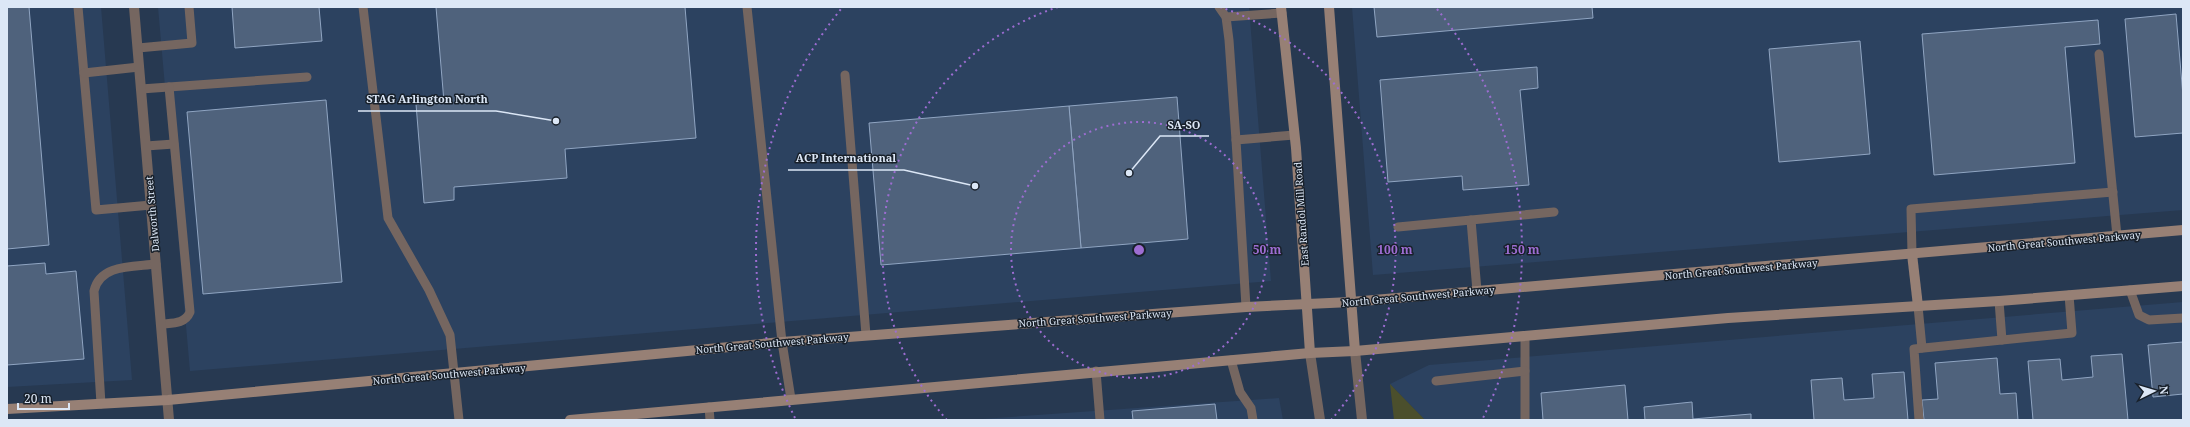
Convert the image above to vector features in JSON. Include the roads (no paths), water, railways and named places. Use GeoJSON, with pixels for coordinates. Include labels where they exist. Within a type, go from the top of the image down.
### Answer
{"type":"FeatureCollection","features":[{"type":"Feature","properties":{"kind":"main road"},"geometry":{"type":"LineString","coordinates":[[1329,7],[1355,351]]}},
{"type":"Feature","properties":{"kind":"main road","name":"East Randol Mill Road"},"geometry":{"type":"LineString","coordinates":[[1282,10],[1294,135],[1310,353]]}},
{"type":"Feature","properties":{"kind":"main road","name":"North Great Southwest Parkway"},"geometry":{"type":"LineString","coordinates":[[7,409],[168,400],[782,342],[1246,308],[1351,302],[2183,230]]}},
{"type":"Feature","properties":{"kind":"main road"},"geometry":{"type":"LineString","coordinates":[[1912,254],[1918,306]]}},
{"type":"Feature","properties":{"kind":"main road"},"geometry":{"type":"LineString","coordinates":[[570,420],[664,416],[708,407],[791,399],[1096,371],[1310,353],[1355,351],[1728,318],[1999,301],[2183,286]]}},
{"type":"Feature","properties":{"kind":"street","name":"Dalworth Street"},"geometry":{"type":"LineString","coordinates":[[134,7],[170,420]]}},
{"type":"Feature","properties":{"kind":"street"},"geometry":{"type":"LineString","coordinates":[[1355,351],[1362,420]]}},
{"type":"Feature","properties":{"kind":"street","name":"East Randol Mill Road"},"geometry":{"type":"LineString","coordinates":[[1310,353],[1320,420]]}},
{"type":"Feature","properties":{"kind":"lane"},"geometry":{"type":"LineString","coordinates":[[78,7],[96,210],[151,205]]}},
{"type":"Feature","properties":{"kind":"lane"},"geometry":{"type":"LineString","coordinates":[[138,48],[192,43],[189,7]]}},
{"type":"Feature","properties":{"kind":"lane"},"geometry":{"type":"LineString","coordinates":[[363,7],[388,218],[429,290],[450,335],[459,420]]}},
{"type":"Feature","properties":{"kind":"lane"},"geometry":{"type":"LineString","coordinates":[[748,7],[782,342],[791,399]]}},
{"type":"Feature","properties":{"kind":"lane"},"geometry":{"type":"LineString","coordinates":[[1218,7],[1226,16],[1229,40],[1246,308]]}},
{"type":"Feature","properties":{"kind":"lane"},"geometry":{"type":"LineString","coordinates":[[1226,16],[1282,10]]}},
{"type":"Feature","properties":{"kind":"lane"},"geometry":{"type":"LineString","coordinates":[[2099,54],[2117,236]]}},
{"type":"Feature","properties":{"kind":"lane"},"geometry":{"type":"LineString","coordinates":[[84,73],[139,67]]}},
{"type":"Feature","properties":{"kind":"lane"},"geometry":{"type":"LineString","coordinates":[[845,75],[866,335]]}},
{"type":"Feature","properties":{"kind":"lane"},"geometry":{"type":"LineString","coordinates":[[141,89],[307,77]]}},
{"type":"Feature","properties":{"kind":"lane"},"geometry":{"type":"LineString","coordinates":[[162,324],[182,322],[187,318],[190,312],[169,87]]}},
{"type":"Feature","properties":{"kind":"lane"},"geometry":{"type":"LineString","coordinates":[[1236,140],[1294,135]]}},
{"type":"Feature","properties":{"kind":"lane"},"geometry":{"type":"LineString","coordinates":[[146,146],[174,144]]}},
{"type":"Feature","properties":{"kind":"lane"},"geometry":{"type":"LineString","coordinates":[[1912,254],[1911,209],[2113,192]]}},
{"type":"Feature","properties":{"kind":"lane"},"geometry":{"type":"LineString","coordinates":[[1398,227],[1554,212]]}},
{"type":"Feature","properties":{"kind":"lane"},"geometry":{"type":"LineString","coordinates":[[1470,220],[1477,291]]}},
{"type":"Feature","properties":{"kind":"lane"},"geometry":{"type":"LineString","coordinates":[[101,404],[94,291],[96,283],[104,273],[114,269],[156,264]]}},
{"type":"Feature","properties":{"kind":"lane"},"geometry":{"type":"LineString","coordinates":[[2130,290],[2138,315],[2149,320],[2183,318]]}},
{"type":"Feature","properties":{"kind":"lane"},"geometry":{"type":"LineString","coordinates":[[1919,420],[1914,349],[2072,333],[2068,295]]}},
{"type":"Feature","properties":{"kind":"lane"},"geometry":{"type":"LineString","coordinates":[[1999,301],[2002,340]]}},
{"type":"Feature","properties":{"kind":"lane"},"geometry":{"type":"LineString","coordinates":[[1918,306],[1922,348]]}},
{"type":"Feature","properties":{"kind":"lane"},"geometry":{"type":"LineString","coordinates":[[1524,336],[1525,420]]}},
{"type":"Feature","properties":{"kind":"lane"},"geometry":{"type":"LineString","coordinates":[[1231,360],[1240,392],[1251,408],[1253,420]]}},
{"type":"Feature","properties":{"kind":"lane"},"geometry":{"type":"LineString","coordinates":[[1096,371],[1100,420]]}},
{"type":"Feature","properties":{"kind":"lane"},"geometry":{"type":"LineString","coordinates":[[1436,381],[1525,371]]}},
{"type":"Feature","properties":{"kind":"lane"},"geometry":{"type":"LineString","coordinates":[[708,407],[710,420]]}},
{"type":"Feature","properties":{"kind":"place","name":"STAG Arlington North"},"geometry":{"type":"Point","coordinates":[556,121]}},
{"type":"Feature","properties":{"kind":"place","name":"SA-SO"},"geometry":{"type":"Point","coordinates":[1129,173]}},
{"type":"Feature","properties":{"kind":"place","name":"ACP International"},"geometry":{"type":"Point","coordinates":[975,186]}}]}
